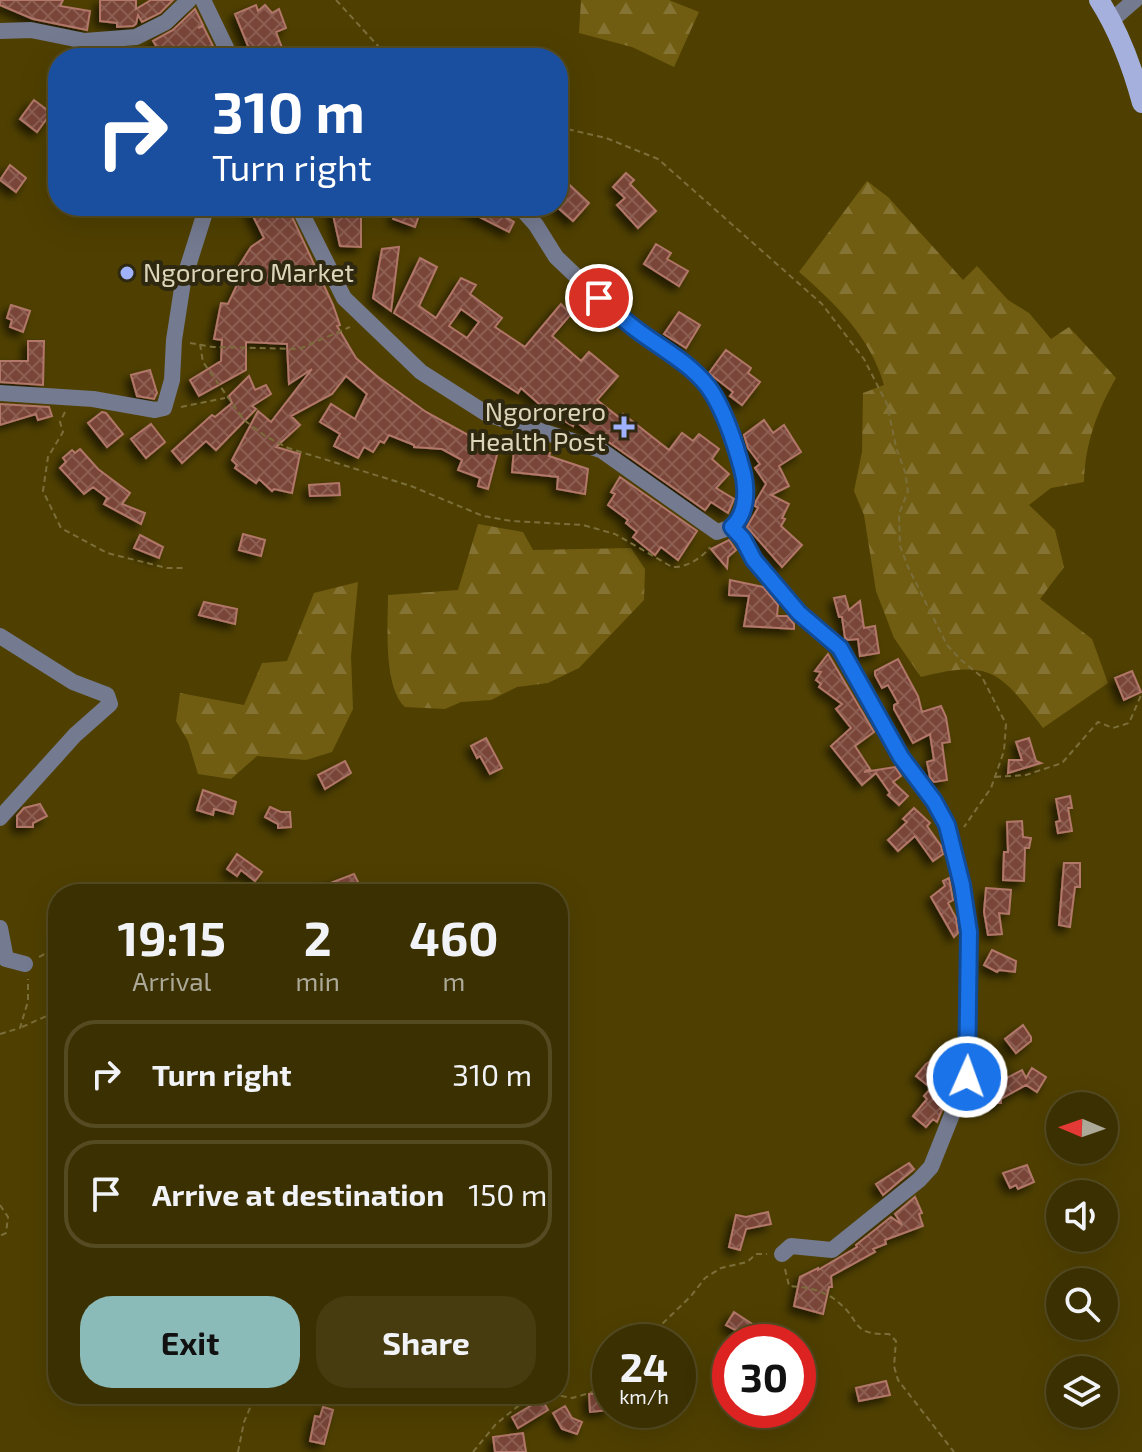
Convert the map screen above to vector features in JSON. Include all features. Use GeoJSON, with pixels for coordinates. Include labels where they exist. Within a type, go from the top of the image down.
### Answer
{"type":"FeatureCollection","features":[{"type":"Feature","properties":{"kind":"main road"},"geometry":{"type":"LineString","coordinates":[[1099,0],[1112,20],[1130,61],[1142,103]]}},
{"type":"Feature","properties":{"kind":"street"},"geometry":{"type":"LineString","coordinates":[[0,31],[31,30],[85,41],[136,37],[166,22],[189,0]]}},
{"type":"Feature","properties":{"kind":"street"},"geometry":{"type":"LineString","coordinates":[[203,0],[226,48]]}},
{"type":"Feature","properties":{"kind":"street"},"geometry":{"type":"LineString","coordinates":[[1112,20],[1135,0]]}},
{"type":"Feature","properties":{"kind":"street"},"geometry":{"type":"LineString","coordinates":[[0,393],[93,399],[155,410],[164,408],[172,380],[174,340],[183,282],[204,216]]}},
{"type":"Feature","properties":{"kind":"street"},"geometry":{"type":"LineString","coordinates":[[303,216],[344,298],[421,372],[487,414],[601,450],[743,539],[754,560],[799,613],[840,648],[901,757],[934,801],[947,825],[962,885],[969,932],[969,1050],[967,1077],[946,1135],[931,1167],[919,1180],[832,1250],[791,1246],[782,1254]]}},
{"type":"Feature","properties":{"kind":"street"},"geometry":{"type":"LineString","coordinates":[[528,216],[556,257],[599,298],[637,330],[679,359],[712,391],[731,428],[744,476],[745,501],[737,523],[724,529]]}},
{"type":"Feature","properties":{"kind":"street"},"geometry":{"type":"LineString","coordinates":[[0,636],[73,682],[107,695],[110,704],[75,735],[0,818]]}},
{"type":"Feature","properties":{"kind":"street"},"geometry":{"type":"LineString","coordinates":[[0,928],[6,959],[25,964]]}},
{"type":"Feature","properties":{"kind":"path"},"geometry":{"type":"LineString","coordinates":[[336,0],[380,48]]}},
{"type":"Feature","properties":{"kind":"path"},"geometry":{"type":"LineString","coordinates":[[568,129],[606,138],[658,159],[822,304],[864,359],[887,404],[905,472],[908,491],[899,514],[900,546],[908,567],[947,645],[982,677],[996,699],[1006,724],[1004,751],[991,788],[964,827],[947,825]]}},
{"type":"Feature","properties":{"kind":"path"},"geometry":{"type":"LineString","coordinates":[[174,340],[299,349],[366,321]]}},
{"type":"Feature","properties":{"kind":"path"},"geometry":{"type":"LineString","coordinates":[[200,344],[203,362],[244,420],[288,448],[411,486],[483,516],[583,525],[615,534],[661,562],[678,568],[704,554],[724,529]]}},
{"type":"Feature","properties":{"kind":"path"},"geometry":{"type":"LineString","coordinates":[[164,408],[190,407],[226,397]]}},
{"type":"Feature","properties":{"kind":"path"},"geometry":{"type":"LineString","coordinates":[[65,398],[65,416],[60,422],[63,432],[48,457],[43,491],[61,528],[107,553],[167,568],[183,568]]}},
{"type":"Feature","properties":{"kind":"path"},"geometry":{"type":"LineString","coordinates":[[994,777],[1026,775],[1062,763],[1098,722],[1113,728],[1129,723],[1142,693]]}},
{"type":"Feature","properties":{"kind":"path"},"geometry":{"type":"LineString","coordinates":[[20,1028],[28,1001],[25,964],[48,952]]}},
{"type":"Feature","properties":{"kind":"path"},"geometry":{"type":"LineString","coordinates":[[0,1034],[48,1015]]}},
{"type":"Feature","properties":{"kind":"path"},"geometry":{"type":"LineString","coordinates":[[0,1205],[8,1217],[6,1233],[0,1236]]}},
{"type":"Feature","properties":{"kind":"path"},"geometry":{"type":"LineString","coordinates":[[662,1324],[705,1278],[721,1268],[747,1262],[756,1254]]}},
{"type":"Feature","properties":{"kind":"path"},"geometry":{"type":"LineString","coordinates":[[782,1254],[789,1286],[810,1287],[838,1302],[862,1331],[889,1334],[896,1341],[894,1366],[898,1380],[954,1452]]}},
{"type":"Feature","properties":{"kind":"path"},"geometry":{"type":"LineString","coordinates":[[568,1397],[592,1392]]}},
{"type":"Feature","properties":{"kind":"path"},"geometry":{"type":"LineString","coordinates":[[238,1452],[244,1422],[252,1404]]}},
{"type":"Feature","properties":{"kind":"path"},"geometry":{"type":"LineString","coordinates":[[473,1452],[496,1424],[521,1404]]}},
{"type":"Feature","properties":{"kind":"green space"},"geometry":{"type":"Polygon","coordinates":[[[581,0],[669,0],[699,12],[674,67],[632,47],[579,33],[581,0]]]}},
{"type":"Feature","properties":{"kind":"green space"},"geometry":{"type":"Polygon","coordinates":[[[867,181],[888,197],[963,280],[977,266],[1008,300],[1029,313],[1051,339],[1069,327],[1116,378],[1093,428],[1084,482],[1051,488],[1029,505],[1055,530],[1064,567],[1040,599],[1092,639],[1108,683],[1043,728],[1016,694],[993,675],[964,670],[921,677],[894,638],[876,591],[864,515],[854,491],[862,452],[863,393],[884,385],[870,352],[850,322],[799,272],[867,181]]]}},
{"type":"Feature","properties":{"kind":"green space"},"geometry":{"type":"Polygon","coordinates":[[[478,524],[523,532],[533,550],[631,548],[645,569],[644,600],[579,668],[548,683],[517,687],[491,700],[461,702],[445,709],[405,707],[398,698],[390,670],[388,595],[458,590],[478,524]]]}},
{"type":"Feature","properties":{"kind":"green space"},"geometry":{"type":"Polygon","coordinates":[[[358,582],[351,656],[353,709],[332,752],[306,760],[257,756],[231,779],[198,774],[188,741],[176,721],[180,693],[244,705],[262,663],[287,661],[314,593],[358,582]]]}},
{"type":"Feature","properties":{"kind":"building"},"geometry":{"type":"Polygon","coordinates":[[[0,0],[63,0],[60,6],[90,11],[87,30],[33,19],[0,5],[0,0]]]}},
{"type":"Feature","properties":{"kind":"building"},"geometry":{"type":"Polygon","coordinates":[[[100,0],[136,0],[136,9],[151,0],[173,0],[160,13],[142,22],[138,15],[133,26],[117,27],[117,23],[100,21],[100,0]]]}},
{"type":"Feature","properties":{"kind":"building"},"geometry":{"type":"Polygon","coordinates":[[[256,5],[258,11],[265,5],[272,13],[279,9],[286,28],[276,32],[282,48],[249,48],[235,14],[256,5]]]}},
{"type":"Feature","properties":{"kind":"building"},"geometry":{"type":"Polygon","coordinates":[[[195,9],[203,25],[198,28],[203,26],[214,48],[157,48],[153,41],[173,30],[195,9]]]}},
{"type":"Feature","properties":{"kind":"building"},"geometry":{"type":"Polygon","coordinates":[[[34,100],[48,111],[48,117],[37,132],[20,119],[34,100]]]}},
{"type":"Feature","properties":{"kind":"building"},"geometry":{"type":"Polygon","coordinates":[[[10,165],[26,178],[16,192],[0,180],[10,165]]]}},
{"type":"Feature","properties":{"kind":"building"},"geometry":{"type":"Polygon","coordinates":[[[626,173],[634,180],[630,184],[656,211],[638,228],[617,205],[625,198],[613,187],[626,173]]]}},
{"type":"Feature","properties":{"kind":"building"},"geometry":{"type":"Polygon","coordinates":[[[568,183],[589,203],[573,221],[567,216],[568,183]]]}},
{"type":"Feature","properties":{"kind":"building"},"geometry":{"type":"Polygon","coordinates":[[[253,216],[292,216],[333,305],[340,325],[337,326],[356,358],[426,412],[479,441],[499,447],[488,489],[478,486],[480,478],[458,470],[462,460],[442,449],[414,447],[389,435],[384,443],[380,441],[373,452],[364,447],[358,458],[334,446],[340,434],[320,422],[331,404],[355,419],[367,394],[346,376],[332,394],[291,416],[300,425],[276,447],[300,454],[292,493],[272,491],[259,479],[256,483],[235,468],[237,465],[232,460],[258,411],[271,422],[312,369],[289,384],[287,344],[246,342],[246,370],[199,396],[190,380],[221,361],[222,340],[214,339],[221,303],[228,304],[243,272],[237,269],[251,247],[264,238],[253,216]]]}},
{"type":"Feature","properties":{"kind":"building"},"geometry":{"type":"Polygon","coordinates":[[[333,216],[361,216],[361,247],[340,246],[333,216]]]}},
{"type":"Feature","properties":{"kind":"building"},"geometry":{"type":"Polygon","coordinates":[[[394,216],[419,216],[415,227],[393,219],[394,216]]]}},
{"type":"Feature","properties":{"kind":"building"},"geometry":{"type":"Polygon","coordinates":[[[478,216],[504,216],[514,222],[509,232],[478,216]]]}},
{"type":"Feature","properties":{"kind":"building"},"geometry":{"type":"Polygon","coordinates":[[[656,244],[671,253],[667,259],[688,271],[679,286],[644,264],[656,244]]]}},
{"type":"Feature","properties":{"kind":"building"},"geometry":{"type":"Polygon","coordinates":[[[399,247],[391,311],[373,298],[382,249],[399,247]]]}},
{"type":"Feature","properties":{"kind":"building"},"geometry":{"type":"Polygon","coordinates":[[[420,258],[437,267],[419,306],[436,318],[461,278],[476,285],[470,294],[502,318],[495,327],[525,347],[561,304],[571,314],[552,336],[581,361],[589,352],[618,376],[597,400],[620,418],[623,414],[669,450],[682,433],[693,441],[699,434],[719,449],[712,459],[729,474],[716,488],[734,499],[728,513],[711,502],[705,510],[607,441],[596,437],[575,421],[573,426],[546,410],[521,388],[518,393],[394,313],[420,258]],[[461,309],[449,326],[467,338],[479,322],[461,309]]]}},
{"type":"Feature","properties":{"kind":"building"},"geometry":{"type":"Polygon","coordinates":[[[11,305],[30,311],[23,332],[10,327],[12,320],[7,318],[11,305]]]}},
{"type":"Feature","properties":{"kind":"building"},"geometry":{"type":"Polygon","coordinates":[[[679,312],[700,325],[686,348],[664,334],[679,312]]]}},
{"type":"Feature","properties":{"kind":"building"},"geometry":{"type":"Polygon","coordinates":[[[28,341],[44,341],[43,385],[0,382],[0,361],[28,361],[28,341]]]}},
{"type":"Feature","properties":{"kind":"building"},"geometry":{"type":"Polygon","coordinates":[[[726,350],[751,368],[748,373],[760,382],[742,405],[730,396],[733,392],[709,373],[726,350]]]}},
{"type":"Feature","properties":{"kind":"building"},"geometry":{"type":"Polygon","coordinates":[[[150,370],[157,393],[154,399],[137,396],[131,375],[150,370]]]}},
{"type":"Feature","properties":{"kind":"building"},"geometry":{"type":"Polygon","coordinates":[[[249,376],[255,390],[266,385],[271,394],[252,406],[256,409],[216,450],[206,441],[182,463],[172,451],[212,415],[215,417],[232,403],[229,396],[249,376]]]}},
{"type":"Feature","properties":{"kind":"building"},"geometry":{"type":"Polygon","coordinates":[[[0,404],[49,407],[52,416],[38,420],[36,414],[0,425],[0,404]]]}},
{"type":"Feature","properties":{"kind":"building"},"geometry":{"type":"Polygon","coordinates":[[[102,412],[123,434],[107,447],[88,423],[102,412]]]}},
{"type":"Feature","properties":{"kind":"building"},"geometry":{"type":"Polygon","coordinates":[[[764,420],[773,433],[784,425],[801,452],[779,466],[789,486],[771,495],[789,504],[781,526],[802,545],[782,567],[747,527],[766,484],[755,468],[760,464],[748,448],[744,435],[764,420]]]}},
{"type":"Feature","properties":{"kind":"building"},"geometry":{"type":"Polygon","coordinates":[[[151,424],[165,442],[146,458],[131,439],[151,424]]]}},
{"type":"Feature","properties":{"kind":"building"},"geometry":{"type":"Polygon","coordinates":[[[80,449],[98,469],[130,493],[122,504],[145,513],[141,524],[104,504],[109,499],[93,487],[84,494],[60,468],[66,462],[63,458],[72,450],[75,453],[80,449]]]}},
{"type":"Feature","properties":{"kind":"building"},"geometry":{"type":"Polygon","coordinates":[[[514,449],[550,453],[549,456],[588,469],[585,494],[557,489],[558,477],[512,472],[514,449]]]}},
{"type":"Feature","properties":{"kind":"building"},"geometry":{"type":"Polygon","coordinates":[[[620,477],[697,531],[678,560],[661,547],[655,555],[633,537],[637,532],[626,523],[628,520],[608,505],[620,477]]]}},
{"type":"Feature","properties":{"kind":"building"},"geometry":{"type":"Polygon","coordinates":[[[339,483],[340,495],[310,496],[309,485],[339,483]]]}},
{"type":"Feature","properties":{"kind":"building"},"geometry":{"type":"Polygon","coordinates":[[[243,534],[265,540],[261,556],[239,550],[243,534]]]}},
{"type":"Feature","properties":{"kind":"building"},"geometry":{"type":"Polygon","coordinates":[[[140,535],[163,547],[159,558],[134,548],[140,535]]]}},
{"type":"Feature","properties":{"kind":"building"},"geometry":{"type":"Polygon","coordinates":[[[729,540],[736,550],[728,557],[727,568],[711,549],[729,540]]]}},
{"type":"Feature","properties":{"kind":"building"},"geometry":{"type":"Polygon","coordinates":[[[730,580],[763,587],[778,605],[777,616],[787,616],[794,629],[744,626],[749,596],[729,595],[730,580]]]}},
{"type":"Feature","properties":{"kind":"building"},"geometry":{"type":"Polygon","coordinates":[[[845,596],[849,610],[860,601],[864,628],[875,626],[879,653],[860,656],[858,639],[845,638],[842,617],[839,617],[834,598],[845,596]]]}},
{"type":"Feature","properties":{"kind":"building"},"geometry":{"type":"Polygon","coordinates":[[[204,602],[237,609],[235,624],[199,615],[204,602]]]}},
{"type":"Feature","properties":{"kind":"building"},"geometry":{"type":"Polygon","coordinates":[[[828,654],[874,732],[855,746],[870,769],[864,772],[895,767],[901,776],[893,782],[908,796],[899,805],[888,795],[890,793],[876,773],[862,785],[831,746],[851,728],[836,709],[842,704],[819,687],[821,684],[816,680],[821,672],[815,671],[828,654]]]}},
{"type":"Feature","properties":{"kind":"building"},"geometry":{"type":"Polygon","coordinates":[[[898,659],[918,696],[922,712],[941,706],[946,717],[950,742],[942,743],[947,780],[934,782],[930,777],[927,762],[934,760],[930,734],[913,743],[894,709],[898,703],[888,685],[882,688],[875,675],[875,671],[898,659]]]}},
{"type":"Feature","properties":{"kind":"building"},"geometry":{"type":"Polygon","coordinates":[[[1132,671],[1141,692],[1124,700],[1115,678],[1132,671]]]}},
{"type":"Feature","properties":{"kind":"building"},"geometry":{"type":"Polygon","coordinates":[[[486,738],[502,768],[490,774],[471,746],[486,738]]]}},
{"type":"Feature","properties":{"kind":"building"},"geometry":{"type":"Polygon","coordinates":[[[1029,738],[1036,761],[1041,763],[1008,773],[1009,760],[1022,760],[1016,742],[1029,738]]]}},
{"type":"Feature","properties":{"kind":"building"},"geometry":{"type":"Polygon","coordinates":[[[345,761],[351,773],[325,789],[318,775],[345,761]]]}},
{"type":"Feature","properties":{"kind":"building"},"geometry":{"type":"Polygon","coordinates":[[[203,790],[236,802],[233,814],[214,809],[213,815],[197,810],[203,790]]]}},
{"type":"Feature","properties":{"kind":"building"},"geometry":{"type":"Polygon","coordinates":[[[1070,796],[1072,808],[1068,808],[1072,831],[1058,833],[1056,822],[1060,821],[1056,799],[1070,796]]]}},
{"type":"Feature","properties":{"kind":"building"},"geometry":{"type":"Polygon","coordinates":[[[40,804],[47,816],[33,823],[33,827],[17,827],[17,816],[24,808],[40,804]]]}},
{"type":"Feature","properties":{"kind":"building"},"geometry":{"type":"Polygon","coordinates":[[[270,807],[290,812],[291,827],[278,828],[278,824],[265,817],[270,807]]]}},
{"type":"Feature","properties":{"kind":"building"},"geometry":{"type":"Polygon","coordinates":[[[914,808],[930,823],[927,826],[941,846],[943,854],[933,861],[915,836],[898,851],[888,840],[907,822],[903,819],[914,808]]]}},
{"type":"Feature","properties":{"kind":"building"},"geometry":{"type":"Polygon","coordinates":[[[1022,821],[1023,837],[1031,838],[1029,848],[1025,848],[1024,881],[1003,880],[1004,852],[1008,852],[1007,822],[1022,821]]]}},
{"type":"Feature","properties":{"kind":"building"},"geometry":{"type":"Polygon","coordinates":[[[237,854],[262,872],[255,881],[241,870],[237,876],[227,869],[237,854]]]}},
{"type":"Feature","properties":{"kind":"building"},"geometry":{"type":"Polygon","coordinates":[[[1064,863],[1080,863],[1080,887],[1075,887],[1070,927],[1059,925],[1064,863]]]}},
{"type":"Feature","properties":{"kind":"building"},"geometry":{"type":"Polygon","coordinates":[[[354,874],[359,884],[328,884],[354,874]]]}},
{"type":"Feature","properties":{"kind":"building"},"geometry":{"type":"Polygon","coordinates":[[[949,878],[953,900],[948,903],[956,918],[958,933],[954,937],[931,897],[945,886],[943,881],[949,878]]]}},
{"type":"Feature","properties":{"kind":"building"},"geometry":{"type":"Polygon","coordinates":[[[986,888],[1011,890],[1009,914],[999,913],[1002,934],[988,935],[984,912],[986,888]]]}},
{"type":"Feature","properties":{"kind":"building"},"geometry":{"type":"Polygon","coordinates":[[[992,950],[1016,961],[1015,972],[997,972],[984,965],[992,950]]]}},
{"type":"Feature","properties":{"kind":"building"},"geometry":{"type":"Polygon","coordinates":[[[1023,1025],[1031,1041],[1016,1053],[1005,1039],[1023,1025]]]}},
{"type":"Feature","properties":{"kind":"building"},"geometry":{"type":"Polygon","coordinates":[[[946,1051],[956,1062],[956,1075],[937,1122],[933,1119],[926,1127],[913,1116],[927,1099],[924,1096],[931,1088],[916,1076],[926,1064],[946,1051]]]}},
{"type":"Feature","properties":{"kind":"building"},"geometry":{"type":"Polygon","coordinates":[[[1032,1068],[1046,1077],[1037,1092],[1026,1085],[1001,1099],[1001,1103],[982,1103],[982,1092],[976,1092],[977,1082],[1001,1081],[1022,1070],[1026,1078],[1032,1068]]]}},
{"type":"Feature","properties":{"kind":"building"},"geometry":{"type":"Polygon","coordinates":[[[909,1163],[914,1169],[883,1195],[876,1184],[909,1163]]]}},
{"type":"Feature","properties":{"kind":"building"},"geometry":{"type":"Polygon","coordinates":[[[1027,1165],[1034,1182],[1018,1189],[1016,1185],[1010,1188],[1003,1173],[1027,1165]]]}},
{"type":"Feature","properties":{"kind":"building"},"geometry":{"type":"Polygon","coordinates":[[[915,1197],[922,1213],[919,1214],[923,1226],[885,1240],[886,1244],[873,1249],[875,1252],[831,1276],[832,1287],[829,1287],[823,1314],[794,1306],[800,1277],[857,1247],[891,1217],[902,1225],[895,1214],[915,1197]]]}},
{"type":"Feature","properties":{"kind":"building"},"geometry":{"type":"Polygon","coordinates":[[[768,1212],[771,1224],[746,1229],[740,1250],[729,1247],[736,1215],[746,1217],[768,1212]]]}},
{"type":"Feature","properties":{"kind":"building"},"geometry":{"type":"Polygon","coordinates":[[[734,1312],[752,1324],[727,1324],[734,1312]]]}},
{"type":"Feature","properties":{"kind":"building"},"geometry":{"type":"Polygon","coordinates":[[[886,1381],[890,1395],[859,1401],[856,1388],[886,1381]]]}},
{"type":"Feature","properties":{"kind":"building"},"geometry":{"type":"Polygon","coordinates":[[[589,1394],[592,1394],[592,1412],[590,1412],[589,1394]]]}},
{"type":"Feature","properties":{"kind":"building"},"geometry":{"type":"Polygon","coordinates":[[[534,1404],[545,1404],[548,1410],[518,1428],[512,1417],[534,1404]]]}},
{"type":"Feature","properties":{"kind":"building"},"geometry":{"type":"Polygon","coordinates":[[[565,1406],[572,1418],[582,1422],[577,1434],[562,1429],[553,1413],[565,1406]]]}},
{"type":"Feature","properties":{"kind":"building"},"geometry":{"type":"Polygon","coordinates":[[[323,1407],[333,1410],[324,1444],[310,1441],[315,1416],[320,1417],[323,1407]]]}},
{"type":"Feature","properties":{"kind":"building"},"geometry":{"type":"Polygon","coordinates":[[[523,1433],[526,1452],[495,1452],[493,1437],[523,1433]]]}},
{"type":"Feature","properties":{"kind":"place","name":"Ngororero Market"},"geometry":{"type":"Point","coordinates":[127,273]}},
{"type":"Feature","properties":{"kind":"place","name":"Ngororero Health Post"},"geometry":{"type":"Point","coordinates":[624,427]}},
{"type":"Feature","properties":{"kind":"route"},"geometry":{"type":"LineString","coordinates":[[599,298],[637,330],[679,359],[712,391],[731,428],[744,476],[745,501],[737,523],[732,527],[743,539],[754,560],[799,613],[840,648],[901,757],[934,801],[947,825],[962,885],[969,932],[967,1077]]}}]}
